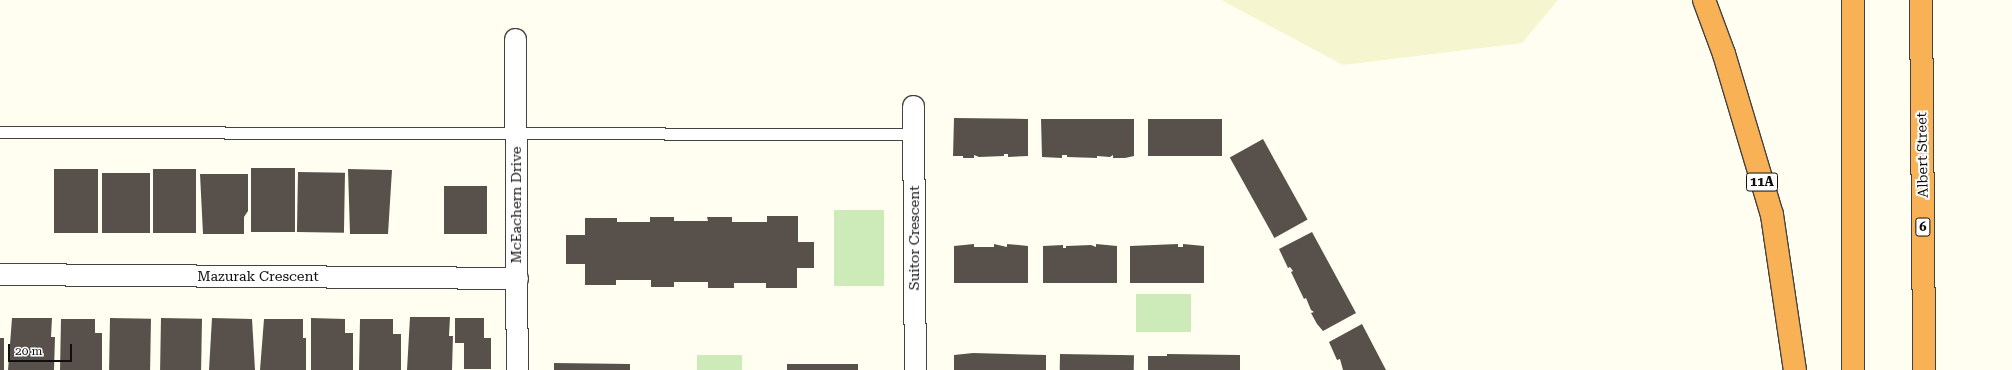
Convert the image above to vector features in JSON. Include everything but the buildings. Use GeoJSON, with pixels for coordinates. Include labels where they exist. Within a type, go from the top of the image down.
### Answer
{"type":"FeatureCollection","features":[{"type":"Feature","properties":{"kind":"highway","name":"11A"},"geometry":{"type":"LineString","coordinates":[[1704,0],[1724,54],[1772,215],[1795,370]]}},
{"type":"Feature","properties":{"kind":"highway"},"geometry":{"type":"LineString","coordinates":[[1852,370],[1853,0]]}},
{"type":"Feature","properties":{"kind":"highway","name":"Albert Street"},"geometry":{"type":"LineString","coordinates":[[1921,0],[1924,370]]}},
{"type":"Feature","properties":{"kind":"street","name":"McEachern Drive"},"geometry":{"type":"LineString","coordinates":[[515,39],[517,370]]}},
{"type":"Feature","properties":{"kind":"street","name":"Suitor Crescent"},"geometry":{"type":"LineString","coordinates":[[913,106],[915,370]]}},
{"type":"Feature","properties":{"kind":"street","name":"Mazurak Crescent"},"geometry":{"type":"LineString","coordinates":[[0,274],[517,278]]}},
{"type":"Feature","properties":{"kind":"lane"},"geometry":{"type":"LineString","coordinates":[[0,132],[914,134]]}},
{"type":"Feature","properties":{"kind":"green space"},"geometry":{"type":"Polygon","coordinates":[[[1221,0],[1558,0],[1522,43],[1343,65],[1221,0]]]}},
{"type":"Feature","properties":{"kind":"green space"},"geometry":{"type":"Polygon","coordinates":[[[834,210],[884,210],[884,286],[834,286],[834,210]]]}},
{"type":"Feature","properties":{"kind":"green space"},"geometry":{"type":"Polygon","coordinates":[[[1136,294],[1191,294],[1191,332],[1136,332],[1136,294]]]}},
{"type":"Feature","properties":{"kind":"green space"},"geometry":{"type":"Polygon","coordinates":[[[697,355],[742,355],[742,370],[697,370],[697,355]]]}}]}
